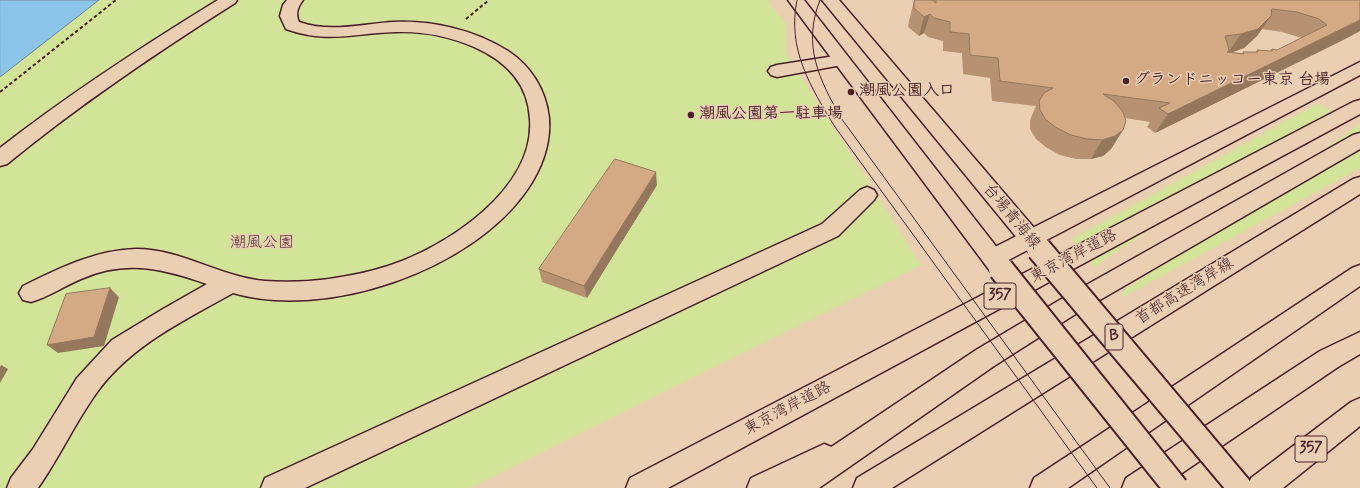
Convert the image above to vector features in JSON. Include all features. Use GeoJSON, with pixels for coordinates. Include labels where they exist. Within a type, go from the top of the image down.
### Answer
{"type":"FeatureCollection","features":[{"type":"Feature","properties":{"kind":"main road"},"geometry":{"type":"LineString","coordinates":[[0,159],[83,96],[162,42],[229,0]]}},
{"type":"Feature","properties":{"kind":"main road"},"geometry":{"type":"LineString","coordinates":[[31,292],[85,266],[120,258],[158,259],[186,266],[209,277],[230,284],[264,290],[310,289],[365,281],[403,270],[439,253],[470,233],[499,209],[518,187],[533,164],[540,136],[540,113],[526,75],[511,60],[491,48],[449,33],[416,28],[395,27],[324,34],[305,31],[292,25],[288,16],[291,5],[295,0]]}},
{"type":"Feature","properties":{"kind":"main road"},"geometry":{"type":"LineString","coordinates":[[796,0],[997,263],[1176,488]]}},
{"type":"Feature","properties":{"kind":"main road","name":"台場青海線"},"geometry":{"type":"LineString","coordinates":[[830,0],[1240,488]]}},
{"type":"Feature","properties":{"kind":"main road"},"geometry":{"type":"LineString","coordinates":[[777,71],[841,60]]}},
{"type":"Feature","properties":{"kind":"main road"},"geometry":{"type":"LineString","coordinates":[[997,263],[1035,244],[1360,68]]}},
{"type":"Feature","properties":{"kind":"main road","name":"東京湾岸道路"},"geometry":{"type":"LineString","coordinates":[[640,488],[1360,106]]}},
{"type":"Feature","properties":{"kind":"main road"},"geometry":{"type":"LineString","coordinates":[[795,488],[893,423],[985,358],[1059,312],[1360,140]]}},
{"type":"Feature","properties":{"kind":"main road","name":"首都高速湾岸線"},"geometry":{"type":"LineString","coordinates":[[867,488],[1360,184]]}},
{"type":"Feature","properties":{"kind":"main road"},"geometry":{"type":"LineString","coordinates":[[276,488],[830,230],[867,195]]}},
{"type":"Feature","properties":{"kind":"main road"},"geometry":{"type":"LineString","coordinates":[[1044,488],[1360,274]]}},
{"type":"Feature","properties":{"kind":"main road"},"geometry":{"type":"LineString","coordinates":[[20,488],[43,458],[86,386],[121,348],[172,316],[230,284]]}},
{"type":"Feature","properties":{"kind":"main road"},"geometry":{"type":"LineString","coordinates":[[1136,488],[1316,368],[1360,342]]}},
{"type":"Feature","properties":{"kind":"main road","name":"357"},"geometry":{"type":"LineString","coordinates":[[1261,488],[1360,410]]}},
{"type":"Feature","properties":{"kind":"main road"},"geometry":{"type":"LineString","coordinates":[[760,488],[893,423]]}},
{"type":"Feature","properties":{"kind":"path"},"geometry":{"type":"LineString","coordinates":[[0,92],[116,0]]}},
{"type":"Feature","properties":{"kind":"path"},"geometry":{"type":"LineString","coordinates":[[449,33],[489,0]]}},
{"type":"Feature","properties":{"kind":"green space","name":"潮風公園"},"geometry":{"type":"Polygon","coordinates":[[[99,0],[767,0],[786,24],[786,53],[921,265],[470,488],[0,488],[0,77],[99,0]]]}},
{"type":"Feature","properties":{"kind":"green space"},"geometry":{"type":"Polygon","coordinates":[[[1317,104],[1331,110],[1095,266],[1072,239],[1317,104]]]}},
{"type":"Feature","properties":{"kind":"green space"},"geometry":{"type":"Polygon","coordinates":[[[1360,124],[1360,168],[1125,296],[1121,293],[1360,124]]]}},
{"type":"Feature","properties":{"kind":"water"},"geometry":{"type":"Polygon","coordinates":[[[0,0],[99,0],[0,77],[0,0]]]}},
{"type":"Feature","properties":{"kind":"building","name":"グランドニッコー東京 台場"},"geometry":{"type":"Polygon","coordinates":[[[932,0],[936,3],[936,0],[1360,0],[1360,20],[1168,114],[1159,108],[1170,103],[1103,94],[1115,102],[1123,112],[1126,121],[1123,130],[1115,136],[1102,140],[1087,139],[1071,135],[1057,128],[1046,120],[1040,110],[1039,101],[1044,93],[1053,88],[1000,81],[998,58],[970,55],[969,34],[950,32],[950,22],[934,18],[930,14],[924,17],[914,8],[914,1],[932,0]],[[1272,9],[1271,16],[1258,29],[1241,34],[1225,36],[1229,51],[1227,52],[1244,54],[1243,52],[1258,52],[1257,50],[1277,50],[1327,25],[1319,19],[1297,12],[1272,9]]]}},
{"type":"Feature","properties":{"kind":"building"},"geometry":{"type":"Polygon","coordinates":[[[615,159],[656,172],[584,286],[539,269],[615,159]]]}},
{"type":"Feature","properties":{"kind":"building"},"geometry":{"type":"Polygon","coordinates":[[[110,288],[94,337],[47,345],[66,294],[110,288]]]}},
{"type":"Feature","properties":{"kind":"tram line"},"geometry":{"type":"LineString","coordinates":[[797,0],[795,35],[798,51],[809,82],[835,127],[1097,488]]}},
{"type":"Feature","properties":{"kind":"tram line"},"geometry":{"type":"LineString","coordinates":[[820,0],[815,16],[813,47],[820,75],[841,118],[1110,488]]}},
{"type":"Feature","properties":{"kind":"place","name":"グランドニッコー東京 台場"},"geometry":{"type":"Point","coordinates":[1126,81]}},
{"type":"Feature","properties":{"kind":"place","name":"潮風公園入口"},"geometry":{"type":"Point","coordinates":[851,92]}},
{"type":"Feature","properties":{"kind":"place","name":"潮風公園第一駐車場"},"geometry":{"type":"Point","coordinates":[691,115]}}]}
